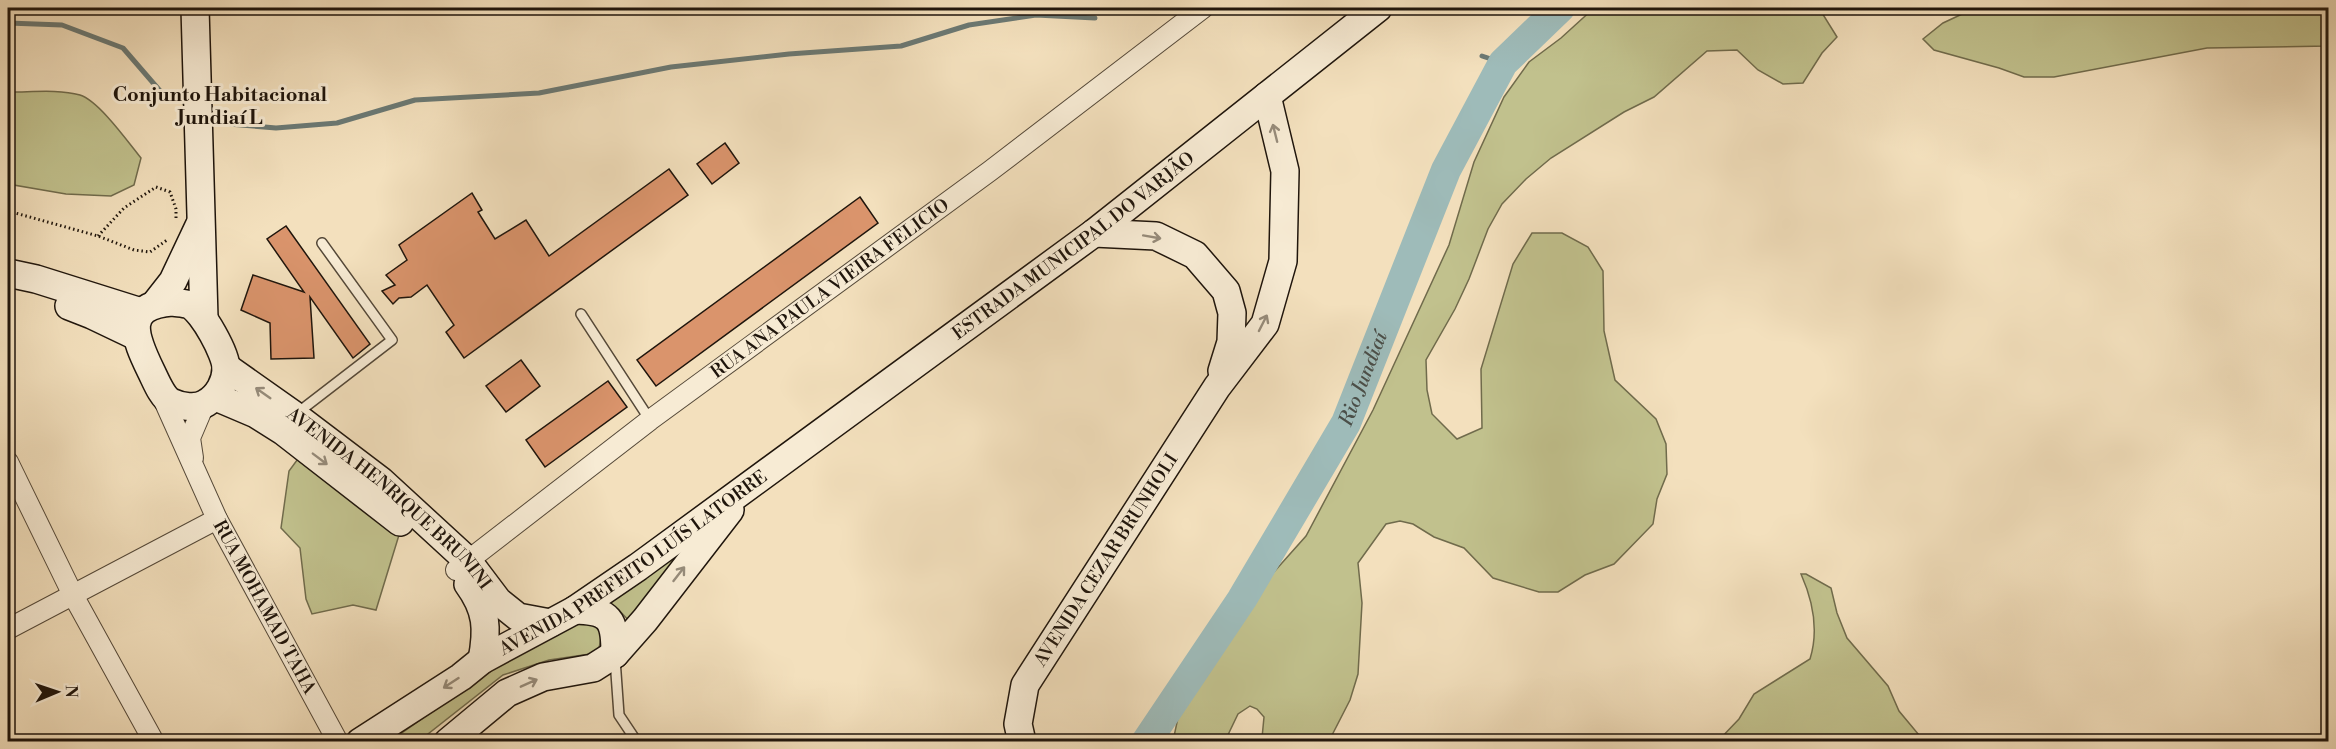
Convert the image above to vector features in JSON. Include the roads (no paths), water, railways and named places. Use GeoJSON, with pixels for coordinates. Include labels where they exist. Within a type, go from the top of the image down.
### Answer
{"type":"FeatureCollection","features":[{"type":"Feature","properties":{"kind":"main road"},"geometry":{"type":"LineString","coordinates":[[144,317],[158,385],[169,401],[185,407],[210,401],[222,384],[226,367],[204,318],[189,224],[195,8]]}},
{"type":"Feature","properties":{"kind":"main road","name":"ESTRADA MUNICIPAL DO VARJÃO"},"geometry":{"type":"LineString","coordinates":[[761,475],[1094,233],[1378,8]]}},
{"type":"Feature","properties":{"kind":"main road","name":"AVENIDA CEZAR BRUNHOLI"},"geometry":{"type":"LineString","coordinates":[[1022,741],[1018,724],[1025,685],[1217,387],[1265,324],[1283,261],[1285,171],[1267,96]]}},
{"type":"Feature","properties":{"kind":"main road"},"geometry":{"type":"LineString","coordinates":[[144,317],[173,281],[189,224]]}},
{"type":"Feature","properties":{"kind":"main road","name":"AVENIDA CEZAR BRUNHOLI"},"geometry":{"type":"LineString","coordinates":[[1094,233],[1156,236],[1195,255],[1226,291],[1232,313],[1231,342],[1217,387]]}},
{"type":"Feature","properties":{"kind":"main road"},"geometry":{"type":"LineString","coordinates":[[8,273],[144,317]]}},
{"type":"Feature","properties":{"kind":"main road"},"geometry":{"type":"LineString","coordinates":[[8,289],[45,298],[92,315],[144,317],[172,302],[189,305],[204,318]]}},
{"type":"Feature","properties":{"kind":"main road","name":"AVENIDA HENRIQUE BRUNINI"},"geometry":{"type":"LineString","coordinates":[[226,367],[381,481],[498,601],[518,617],[550,623]]}},
{"type":"Feature","properties":{"kind":"main road","name":"AVENIDA HENRIQUE BRUNINI"},"geometry":{"type":"LineString","coordinates":[[210,401],[256,414],[283,431],[462,565],[484,611],[485,646],[482,660]]}},
{"type":"Feature","properties":{"kind":"main road","name":"AVENIDA PREFEITO LUÍS LATORRE"},"geometry":{"type":"LineString","coordinates":[[360,741],[482,660],[575,610],[638,567],[761,475]]}},
{"type":"Feature","properties":{"kind":"main road","name":"AVENIDA PREFEITO LUÍS LATORRE"},"geometry":{"type":"LineString","coordinates":[[448,741],[507,693],[543,677],[593,668],[615,654],[761,475]]}},
{"type":"Feature","properties":{"kind":"main road"},"geometry":{"type":"LineString","coordinates":[[575,610],[596,610],[609,619],[615,633],[615,654]]}},
{"type":"Feature","properties":{"kind":"street","name":"RUA ANA PAULA VIEIRA FELICIO"},"geometry":{"type":"LineString","coordinates":[[462,565],[651,420],[990,171],[1203,8]]}},
{"type":"Feature","properties":{"kind":"street"},"geometry":{"type":"LineString","coordinates":[[158,385],[195,469]]}},
{"type":"Feature","properties":{"kind":"street"},"geometry":{"type":"LineString","coordinates":[[195,469],[190,438],[210,401]]}},
{"type":"Feature","properties":{"kind":"street"},"geometry":{"type":"LineString","coordinates":[[8,462],[73,595],[154,741]]}},
{"type":"Feature","properties":{"kind":"street","name":"RUA MOHAMAD TAHA"},"geometry":{"type":"LineString","coordinates":[[195,469],[217,519],[338,741]]}},
{"type":"Feature","properties":{"kind":"street"},"geometry":{"type":"LineString","coordinates":[[8,629],[217,519]]}},
{"type":"Feature","properties":{"kind":"lane"},"geometry":{"type":"LineString","coordinates":[[294,415],[392,340],[322,243]]}},
{"type":"Feature","properties":{"kind":"lane"},"geometry":{"type":"LineString","coordinates":[[581,314],[651,420]]}},
{"type":"Feature","properties":{"kind":"lane"},"geometry":{"type":"LineString","coordinates":[[615,654],[620,715],[637,741]]}},
{"type":"Feature","properties":{"kind":"waterway","name":"Rio Jundiaí"},"geometry":{"type":"LineString","coordinates":[[1146,742],[1242,599],[1346,423],[1446,170],[1503,63],[1560,8]]}},
{"type":"Feature","properties":{"kind":"waterway"},"geometry":{"type":"LineString","coordinates":[[212,116],[229,124],[276,128],[337,123],[415,100],[539,93],[671,67],[789,54],[901,46],[969,25],[1036,15],[1095,18]]}},
{"type":"Feature","properties":{"kind":"waterway"},"geometry":{"type":"LineString","coordinates":[[8,23],[62,25],[123,48],[161,92],[183,102]]}},
{"type":"Feature","properties":{"kind":"waterway"},"geometry":{"type":"LineString","coordinates":[[1482,56],[1503,63]]}},
{"type":"Feature","properties":{"kind":"district","name":"Conjunto Habitacional Jundiaí L"},"geometry":{"type":"Point","coordinates":[220,106]}}]}
